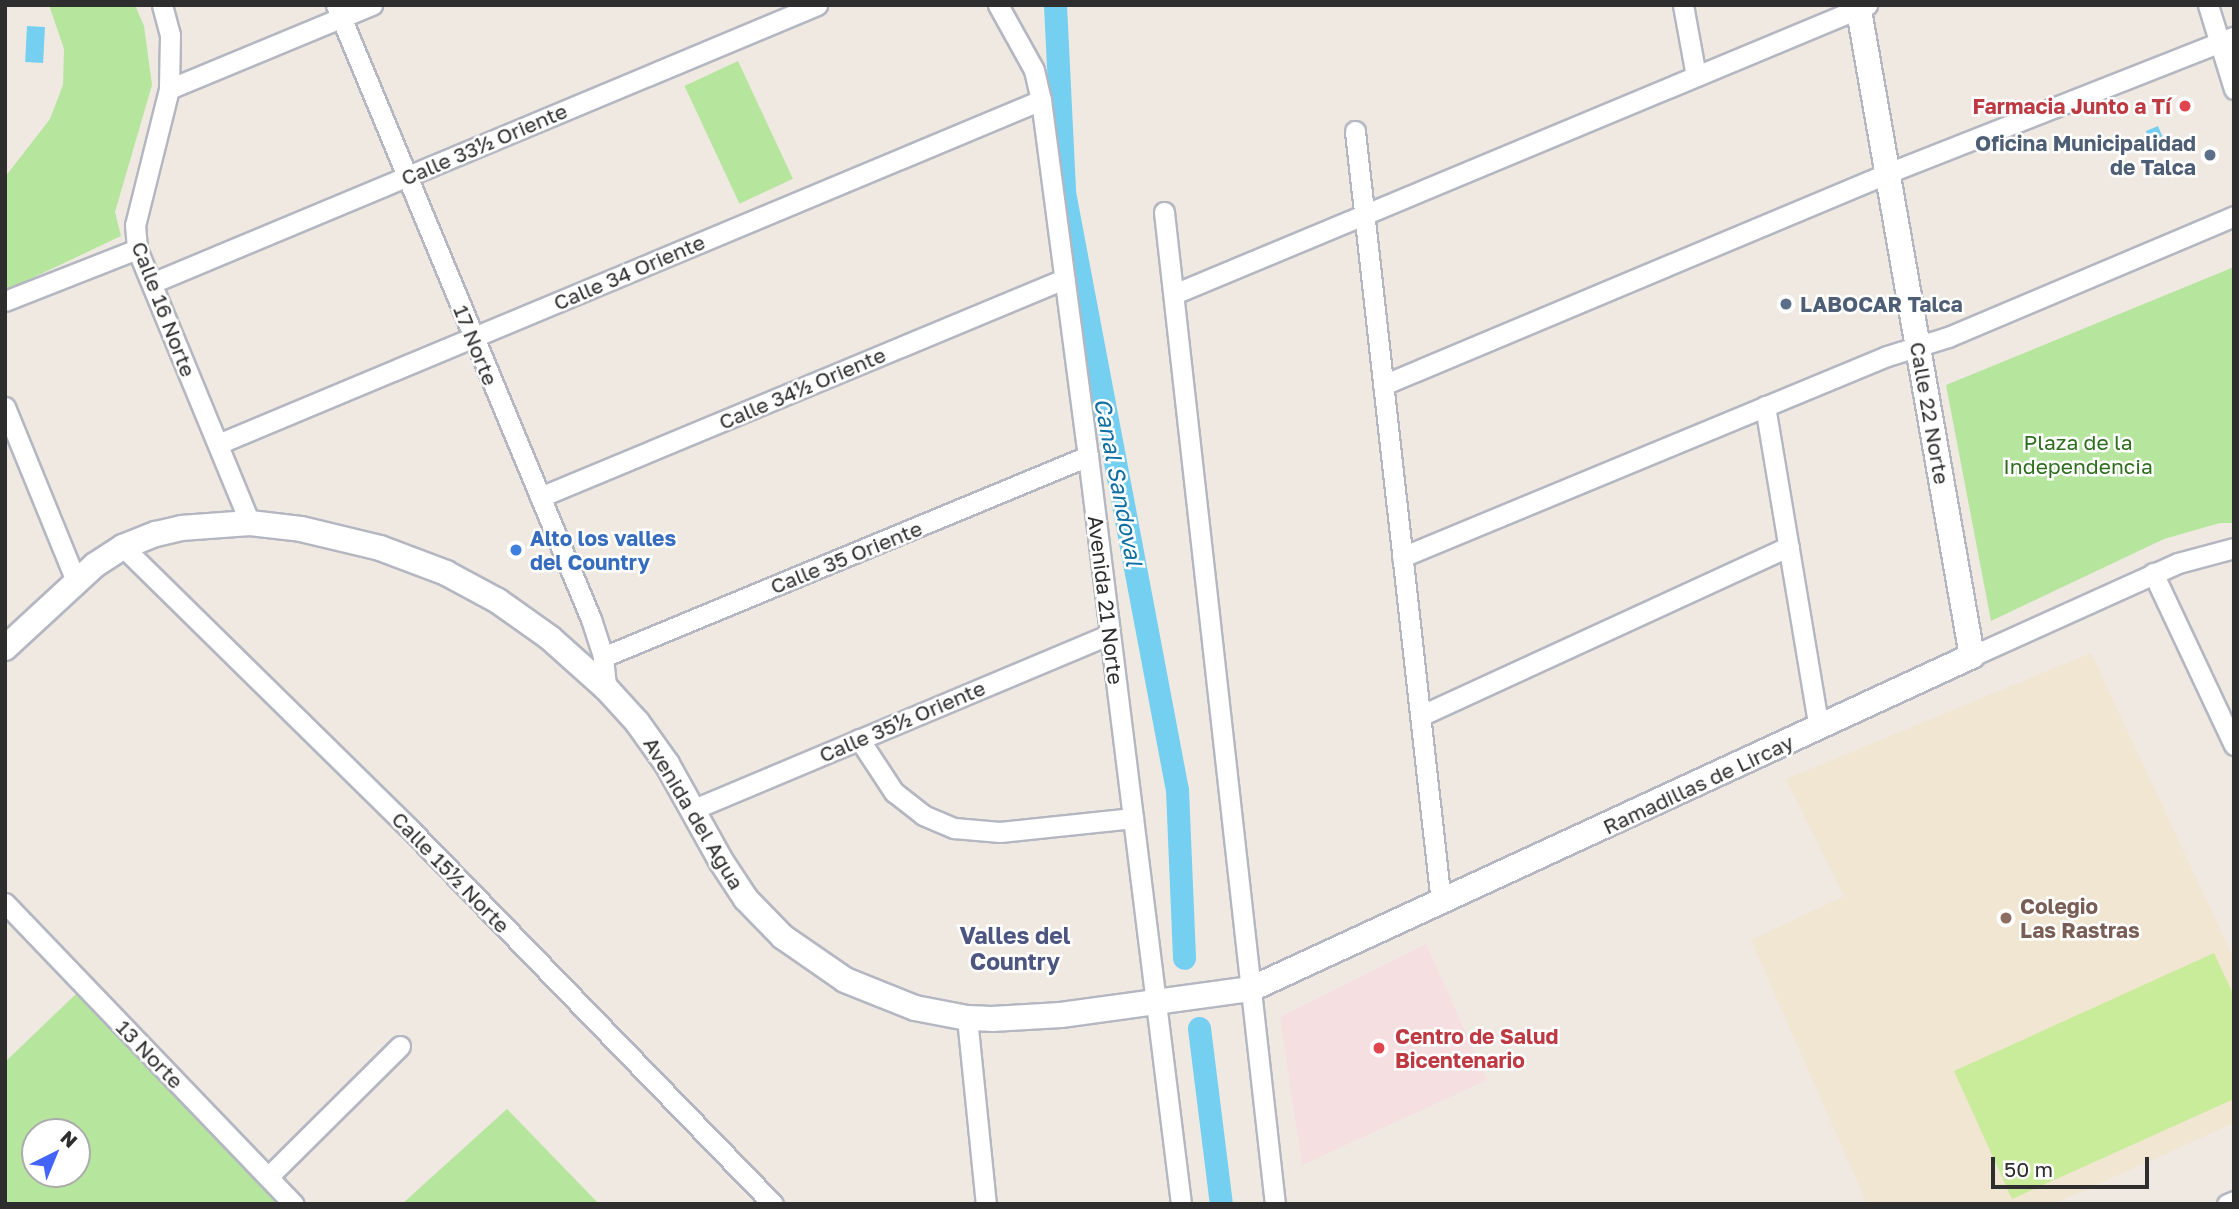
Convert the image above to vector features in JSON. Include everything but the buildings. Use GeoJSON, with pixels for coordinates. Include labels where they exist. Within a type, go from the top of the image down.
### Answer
{"type":"FeatureCollection","features":[{"type":"Feature","properties":{"kind":"street","name":"Calle 16 Norte"},"geometry":{"type":"LineString","coordinates":[[162,5],[170,35],[169,89],[135,225],[137,249],[250,523]]}},
{"type":"Feature","properties":{"kind":"street"},"geometry":{"type":"LineString","coordinates":[[169,89],[339,12],[372,5]]}},
{"type":"Feature","properties":{"kind":"street","name":"Calle 33½ Oriente"},"geometry":{"type":"LineString","coordinates":[[152,283],[817,5]]}},
{"type":"Feature","properties":{"kind":"street","name":"Avenida 21 Norte"},"geometry":{"type":"LineString","coordinates":[[998,5],[1034,70],[1041,100],[1181,1204]]}},
{"type":"Feature","properties":{"kind":"street"},"geometry":{"type":"LineString","coordinates":[[1683,5],[1696,76]]}},
{"type":"Feature","properties":{"kind":"street"},"geometry":{"type":"LineString","coordinates":[[2207,5],[2226,40],[2234,89]]}},
{"type":"Feature","properties":{"kind":"street"},"geometry":{"type":"LineString","coordinates":[[1174,294],[1861,6]]}},
{"type":"Feature","properties":{"kind":"street","name":"Calle 22 Norte"},"geometry":{"type":"LineString","coordinates":[[1861,6],[1972,656]]}},
{"type":"Feature","properties":{"kind":"street","name":"17 Norte"},"geometry":{"type":"LineString","coordinates":[[339,12],[591,619],[603,657],[606,688]]}},
{"type":"Feature","properties":{"kind":"street"},"geometry":{"type":"LineString","coordinates":[[1383,385],[1888,173],[2226,40]]}},
{"type":"Feature","properties":{"kind":"street","name":"Calle 34 Oriente"},"geometry":{"type":"LineString","coordinates":[[218,444],[1041,100]]}},
{"type":"Feature","properties":{"kind":"street"},"geometry":{"type":"LineString","coordinates":[[1355,131],[1441,903]]}},
{"type":"Feature","properties":{"kind":"street"},"geometry":{"type":"LineString","coordinates":[[1164,212],[1275,1204]]}},
{"type":"Feature","properties":{"kind":"street"},"geometry":{"type":"LineString","coordinates":[[1402,557],[1886,356],[1948,337],[2234,216]]}},
{"type":"Feature","properties":{"kind":"street"},"geometry":{"type":"LineString","coordinates":[[5,301],[137,249]]}},
{"type":"Feature","properties":{"kind":"street","name":"Calle 34½ Oriente"},"geometry":{"type":"LineString","coordinates":[[540,497],[1064,279]]}},
{"type":"Feature","properties":{"kind":"street"},"geometry":{"type":"LineString","coordinates":[[1765,406],[1819,728]]}},
{"type":"Feature","properties":{"kind":"street"},"geometry":{"type":"LineString","coordinates":[[5,407],[76,581]]}},
{"type":"Feature","properties":{"kind":"street","name":"Calle 35 Oriente"},"geometry":{"type":"LineString","coordinates":[[603,657],[1088,456]]}},
{"type":"Feature","properties":{"kind":"street","name":"Avenida del Agua"},"geometry":{"type":"LineString","coordinates":[[5,648],[76,581],[123,547],[139,539],[181,528],[250,523],[341,537],[380,548],[446,573],[525,619],[606,688],[653,743],[746,899],[803,953],[845,980],[890,1000],[967,1018],[1039,1017],[1157,1004]]}},
{"type":"Feature","properties":{"kind":"street"},"geometry":{"type":"LineString","coordinates":[[1420,716],[1788,545]]}},
{"type":"Feature","properties":{"kind":"street","name":"Calle 15½ Norte"},"geometry":{"type":"LineString","coordinates":[[123,547],[407,825],[773,1204]]}},
{"type":"Feature","properties":{"kind":"street","name":"Ramadillas de Lircay"},"geometry":{"type":"LineString","coordinates":[[1157,1004],[1251,989],[2153,573],[2203,554],[2234,548]]}},
{"type":"Feature","properties":{"kind":"street"},"geometry":{"type":"LineString","coordinates":[[2153,573],[2234,745]]}},
{"type":"Feature","properties":{"kind":"street","name":"Calle 35½ Oriente"},"geometry":{"type":"LineString","coordinates":[[694,809],[1110,634]]}},
{"type":"Feature","properties":{"kind":"street"},"geometry":{"type":"LineString","coordinates":[[859,739],[894,792],[923,815],[954,828],[1000,832],[1133,818]]}},
{"type":"Feature","properties":{"kind":"street","name":"13 Norte"},"geometry":{"type":"LineString","coordinates":[[5,904],[294,1204]]}},
{"type":"Feature","properties":{"kind":"street"},"geometry":{"type":"LineString","coordinates":[[967,1018],[986,1204]]}},
{"type":"Feature","properties":{"kind":"street"},"geometry":{"type":"LineString","coordinates":[[268,1177],[400,1046]]}},
{"type":"Feature","properties":{"kind":"street"},"geometry":{"type":"LineString","coordinates":[[2227,1204],[2234,1201]]}},
{"type":"Feature","properties":{"kind":"shaded area","name":"Colegio Las Rastras"},"geometry":{"type":"Polygon","coordinates":[[[2091,653],[2234,959],[2234,1123],[2054,1204],[1867,1204],[1751,940],[1844,896],[1786,779],[2091,653]]]}},
{"type":"Feature","properties":{"kind":"shaded area","name":"Centro de Salud Bicentenario"},"geometry":{"type":"Polygon","coordinates":[[[1426,944],[1487,1080],[1302,1165],[1280,1017],[1426,944]]]}},
{"type":"Feature","properties":{"kind":"green space"},"geometry":{"type":"Polygon","coordinates":[[[49,5],[135,5],[144,26],[152,85],[115,212],[121,236],[5,291],[5,177],[50,119],[63,85],[64,49],[49,5]]]}},
{"type":"Feature","properties":{"kind":"green space"},"geometry":{"type":"Polygon","coordinates":[[[738,61],[793,179],[739,204],[685,86],[738,61]]]}},
{"type":"Feature","properties":{"kind":"green space","name":"Plaza de la Independencia"},"geometry":{"type":"Polygon","coordinates":[[[2234,267],[2234,523],[2220,523],[2164,539],[1991,621],[1946,385],[2234,267]]]}},
{"type":"Feature","properties":{"kind":"green space"},"geometry":{"type":"Polygon","coordinates":[[[2214,953],[2234,996],[2234,1099],[2012,1199],[1954,1071],[2214,953]]]}},
{"type":"Feature","properties":{"kind":"green space"},"geometry":{"type":"Polygon","coordinates":[[[77,993],[281,1204],[5,1204],[5,1062],[77,993]]]}},
{"type":"Feature","properties":{"kind":"green space"},"geometry":{"type":"Polygon","coordinates":[[[507,1109],[599,1204],[402,1204],[507,1109]]]}},
{"type":"Feature","properties":{"kind":"water"},"geometry":{"type":"Polygon","coordinates":[[[27,26],[45,27],[43,63],[25,62],[27,26]]]}},
{"type":"Feature","properties":{"kind":"water"},"geometry":{"type":"Polygon","coordinates":[[[2158,126],[2168,150],[2154,154],[2146,131],[2158,126]]]}},
{"type":"Feature","properties":{"kind":"waterway","name":"Canal Sandoval"},"geometry":{"type":"LineString","coordinates":[[1055,5],[1064,192],[1177,790],[1184,958]]}},
{"type":"Feature","properties":{"kind":"waterway","name":"Canal Sandoval"},"geometry":{"type":"LineString","coordinates":[[1199,1028],[1221,1204]]}},
{"type":"Feature","properties":{"kind":"place","name":"Farmacia Junto a Tí"},"geometry":{"type":"Point","coordinates":[2185,106]}},
{"type":"Feature","properties":{"kind":"place","name":"Oficina Municipalidad de Talca"},"geometry":{"type":"Point","coordinates":[2210,155]}},
{"type":"Feature","properties":{"kind":"place","name":"LABOCAR Talca"},"geometry":{"type":"Point","coordinates":[1786,304]}},
{"type":"Feature","properties":{"kind":"place","name":"Alto los valles del Country"},"geometry":{"type":"Point","coordinates":[516,550]}},
{"type":"Feature","properties":{"kind":"place","name":"Colegio Las Rastras"},"geometry":{"type":"Point","coordinates":[2006,918]}},
{"type":"Feature","properties":{"kind":"place","name":"Centro de Salud Bicentenario"},"geometry":{"type":"Point","coordinates":[1379,1048]}},
{"type":"Feature","properties":{"kind":"district","name":"Valles del Country"},"geometry":{"type":"Point","coordinates":[1015,948]}}]}
